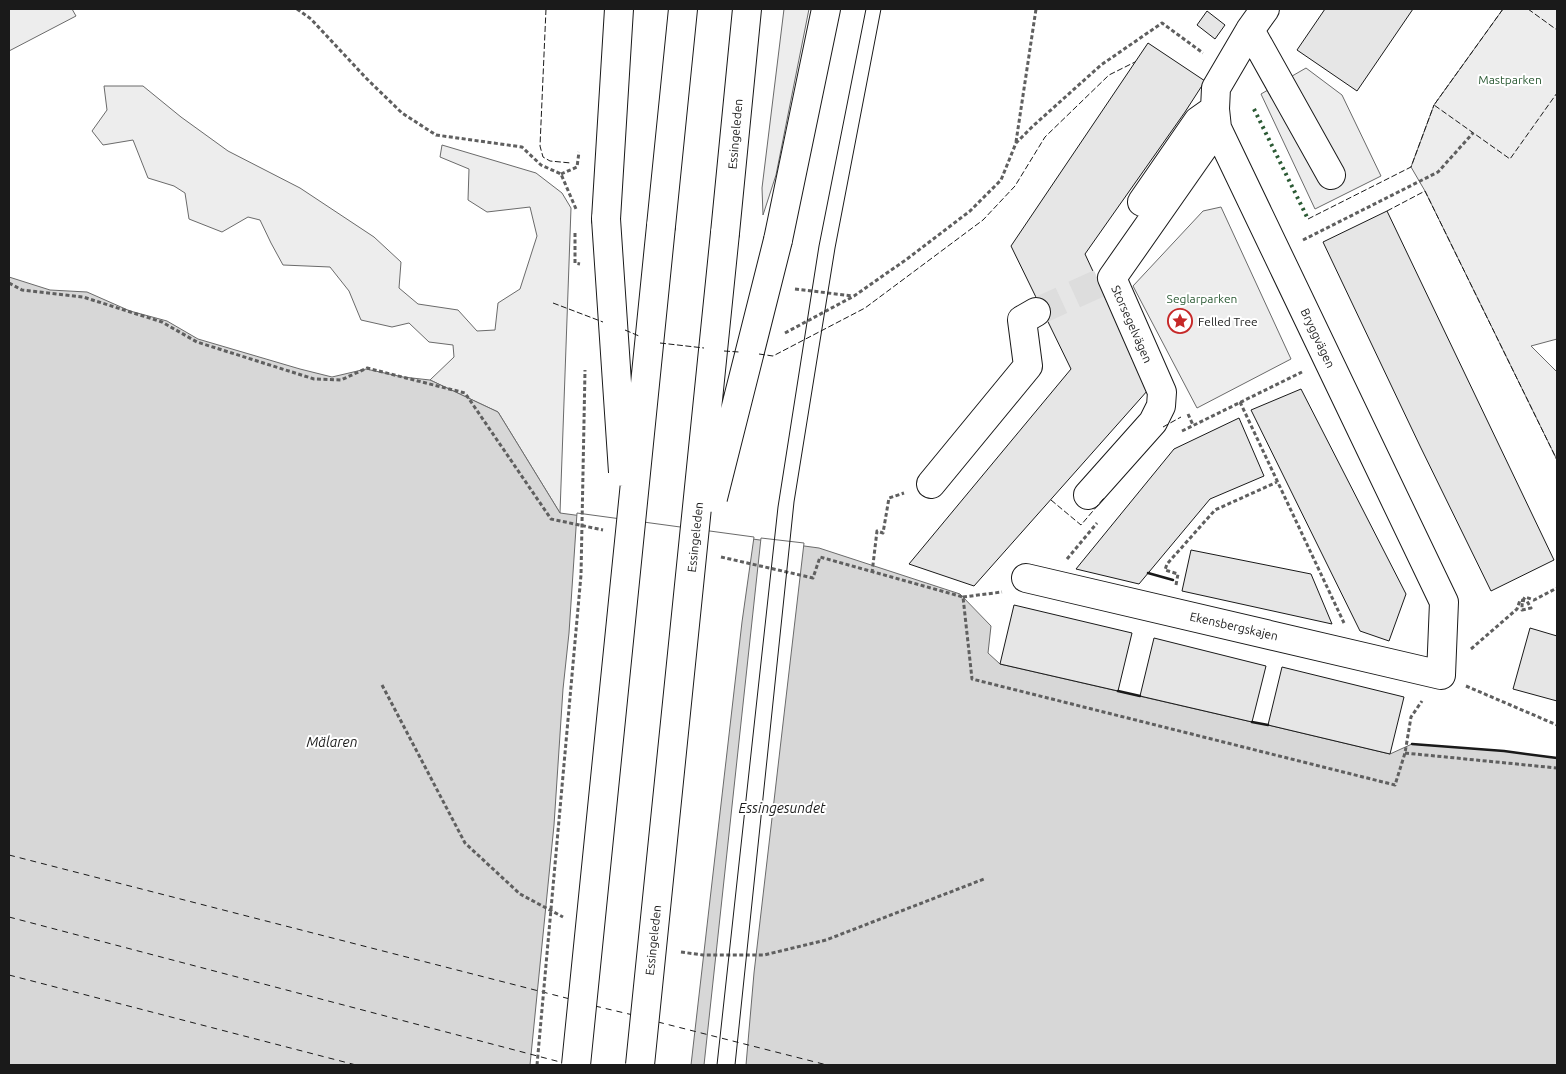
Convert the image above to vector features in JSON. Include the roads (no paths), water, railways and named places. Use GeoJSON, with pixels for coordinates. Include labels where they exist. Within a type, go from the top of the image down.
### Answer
{"type":"FeatureCollection","features":[{"type":"Feature","properties":{"kind":"main road"},"geometry":{"type":"LineString","coordinates":[[619,9],[606,219],[628,551]]}},
{"type":"Feature","properties":{"kind":"main road"},"geometry":{"type":"LineString","coordinates":[[576,1065],[683,9]]}},
{"type":"Feature","properties":{"kind":"main road","name":"Essingeleden"},"geometry":{"type":"LineString","coordinates":[[640,1065],[690,590],[747,9]]}},
{"type":"Feature","properties":{"kind":"main road"},"geometry":{"type":"LineString","coordinates":[[690,590],[778,240],[826,9]]}},
{"type":"Feature","properties":{"kind":"main road"},"geometry":{"type":"LineString","coordinates":[[1142,202],[1198,121],[1216,119],[1216,88],[1257,19]]}},
{"type":"Feature","properties":{"kind":"main road"},"geometry":{"type":"LineString","coordinates":[[1257,19],[1331,175]]}},
{"type":"Feature","properties":{"kind":"main road","name":"Bryggvägen"},"geometry":{"type":"LineString","coordinates":[[1216,119],[1444,602],[1441,675]]}},
{"type":"Feature","properties":{"kind":"main road","name":"Storsegelvägen"},"geometry":{"type":"LineString","coordinates":[[1088,495],[1153,422],[1161,406],[1162,392],[1108,280],[1216,119]]}},
{"type":"Feature","properties":{"kind":"main road"},"geometry":{"type":"LineString","coordinates":[[930,484],[1028,366],[1022,320],[1036,312]]}},
{"type":"Feature","properties":{"kind":"main road","name":"Ekensbergskajen"},"geometry":{"type":"LineString","coordinates":[[1026,578],[1441,675]]}},
{"type":"Feature","properties":{"kind":"water","name":"Mälaren"},"geometry":{"type":"Polygon","coordinates":[[[9,277],[50,290],[87,292],[130,311],[167,321],[198,339],[332,377],[366,369],[403,377],[430,380],[498,412],[560,513],[819,548],[960,594],[991,626],[988,653],[1000,664],[1390,754],[1412,744],[1504,751],[1557,758],[1557,1065],[9,1065],[9,277]]]}},
{"type":"Feature","properties":{"kind":"tunnel"},"geometry":{"type":"LineString","coordinates":[[1036,312],[1104,281]]}},
{"type":"Feature","properties":{"kind":"tram line"},"geometry":{"type":"LineString","coordinates":[[717,1065],[778,507],[819,246],[866,9]]}},
{"type":"Feature","properties":{"kind":"tram line"},"geometry":{"type":"LineString","coordinates":[[735,1065],[794,502],[835,248],[881,9]]}},
{"type":"Feature","properties":{"kind":"place","name":"Felled Tree"},"geometry":{"type":"Point","coordinates":[1180,321]}},
{"type":"Feature","properties":{"kind":"park label","name":"Mastparken"},"geometry":{"type":"Point","coordinates":[1510,79]}},
{"type":"Feature","properties":{"kind":"park label","name":"Seglarparken"},"geometry":{"type":"Point","coordinates":[1202,298]}},
{"type":"Feature","properties":{"kind":"water label","name":"Essingesundet"},"geometry":{"type":"Point","coordinates":[782,808]}}]}
